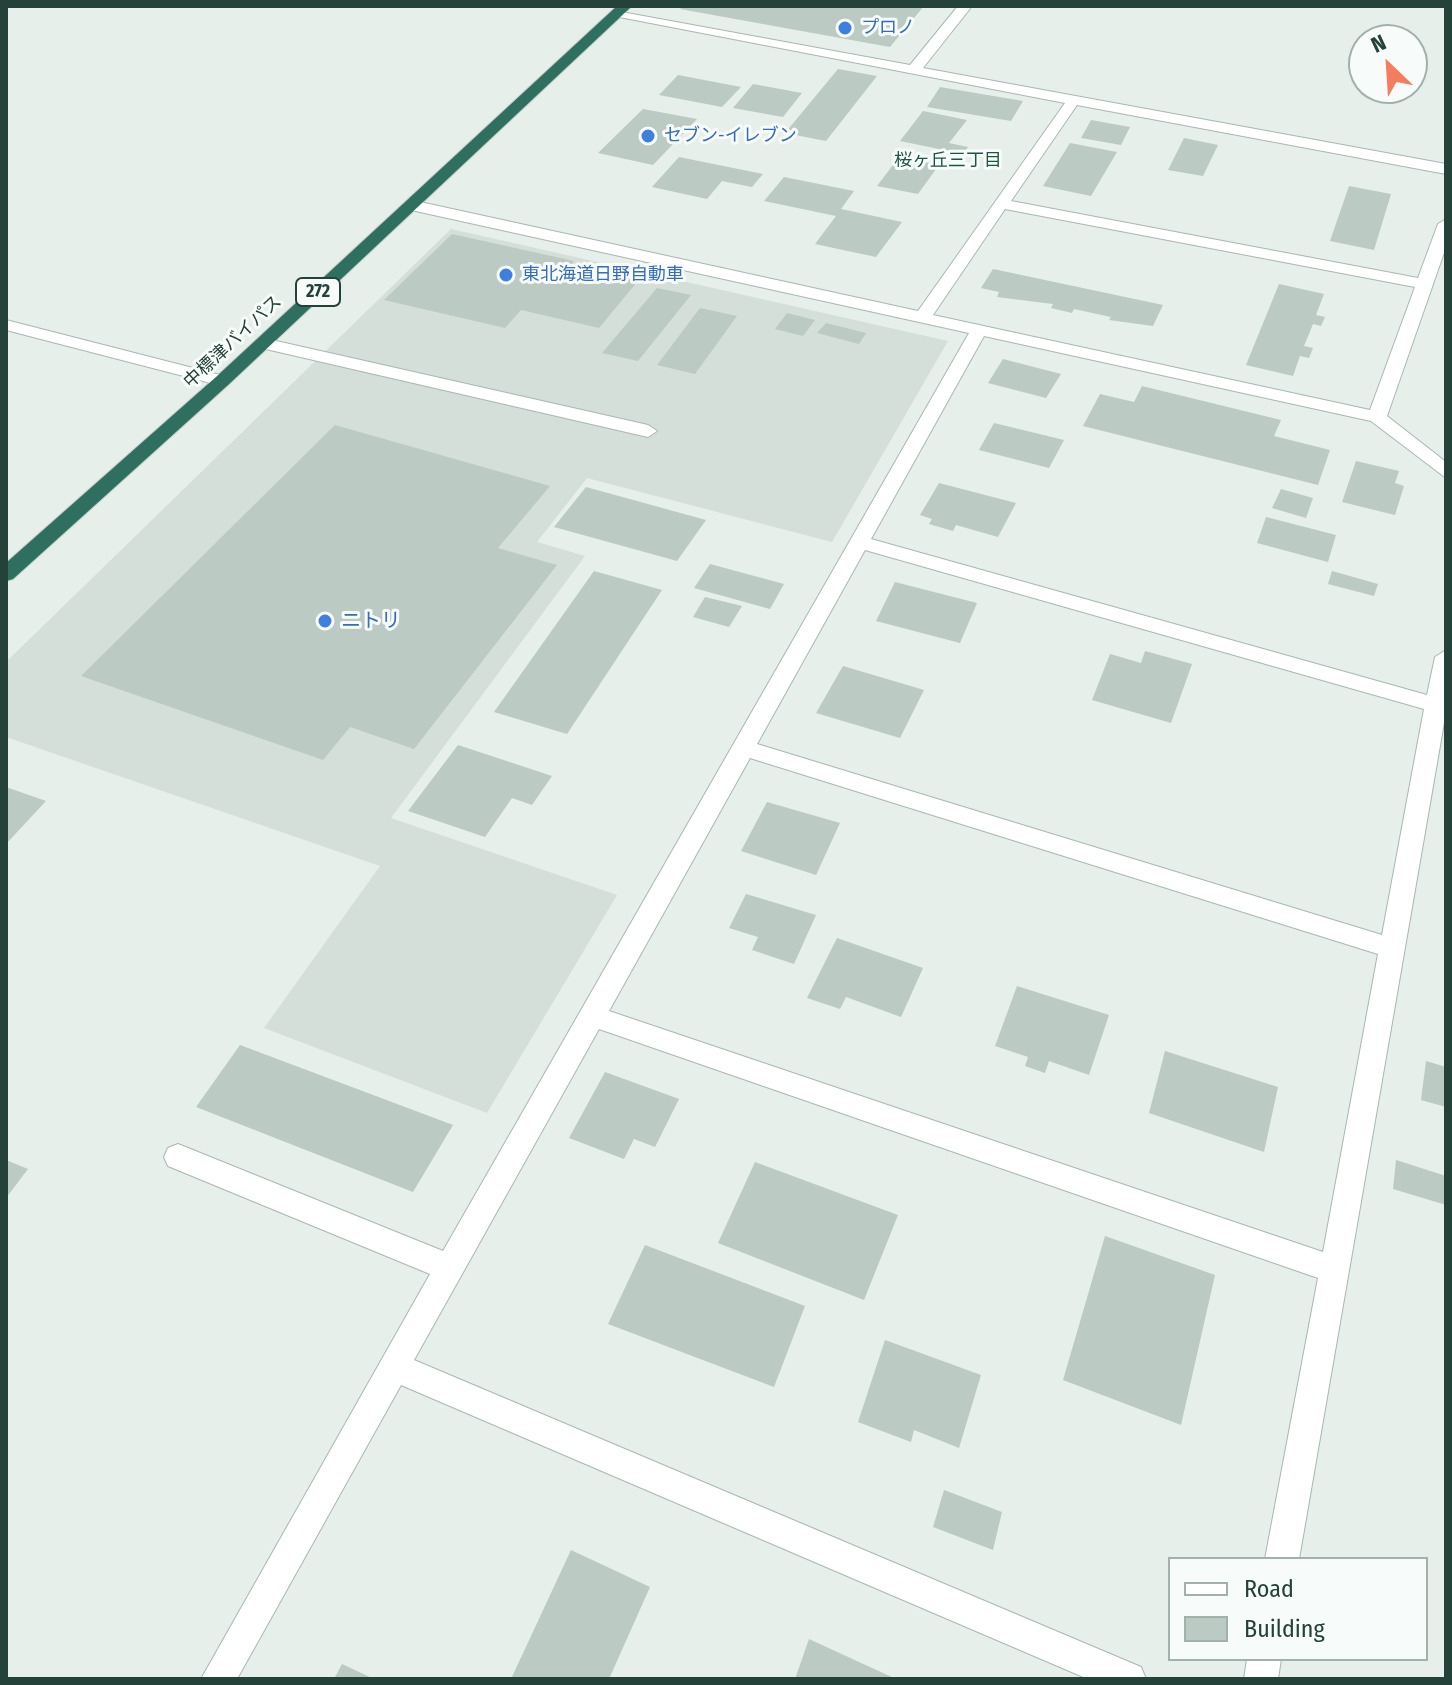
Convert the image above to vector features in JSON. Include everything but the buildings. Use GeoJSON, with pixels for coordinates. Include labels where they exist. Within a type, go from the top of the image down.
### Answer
{"type":"FeatureCollection","features":[{"type":"Feature","properties":{"kind":"highway","name":"中標津バイパス"},"geometry":{"type":"LineString","coordinates":[[6,574],[222,381],[620,11]]}},
{"type":"Feature","properties":{"kind":"street"},"geometry":{"type":"LineString","coordinates":[[913,71],[965,6]]}},
{"type":"Feature","properties":{"kind":"street"},"geometry":{"type":"LineString","coordinates":[[620,11],[913,71],[1446,169]]}},
{"type":"Feature","properties":{"kind":"street"},"geometry":{"type":"LineString","coordinates":[[923,316],[1073,101]]}},
{"type":"Feature","properties":{"kind":"street"},"geometry":{"type":"LineString","coordinates":[[1003,204],[1425,284]]}},
{"type":"Feature","properties":{"kind":"street"},"geometry":{"type":"LineString","coordinates":[[411,205],[1377,417],[1446,472]]}},
{"type":"Feature","properties":{"kind":"street"},"geometry":{"type":"LineString","coordinates":[[1377,417],[1446,224]]}},
{"type":"Feature","properties":{"kind":"street"},"geometry":{"type":"LineString","coordinates":[[6,325],[222,381]]}},
{"type":"Feature","properties":{"kind":"street"},"geometry":{"type":"LineString","coordinates":[[218,1679],[979,330]]}},
{"type":"Feature","properties":{"kind":"street"},"geometry":{"type":"LineString","coordinates":[[263,343],[648,431]]}},
{"type":"Feature","properties":{"kind":"street"},"geometry":{"type":"LineString","coordinates":[[859,542],[1436,705]]}},
{"type":"Feature","properties":{"kind":"street"},"geometry":{"type":"LineString","coordinates":[[1282,1557],[1446,657]]}},
{"type":"Feature","properties":{"kind":"street"},"geometry":{"type":"LineString","coordinates":[[744,748],[1392,948]]}},
{"type":"Feature","properties":{"kind":"street"},"geometry":{"type":"LineString","coordinates":[[592,1016],[1334,1270]]}},
{"type":"Feature","properties":{"kind":"street"},"geometry":{"type":"LineString","coordinates":[[178,1157],[450,1268]]}},
{"type":"Feature","properties":{"kind":"street"},"geometry":{"type":"LineString","coordinates":[[394,1367],[1129,1679]]}},
{"type":"Feature","properties":{"kind":"shaded area"},"geometry":{"type":"Polygon","coordinates":[[[451,229],[948,341],[832,542],[587,478],[537,542],[585,556],[391,818],[617,895],[487,1113],[264,1028],[380,866],[6,737],[6,662],[451,229]]]}},
{"type":"Feature","properties":{"kind":"place","name":"プロノ"},"geometry":{"type":"Point","coordinates":[845,28]}},
{"type":"Feature","properties":{"kind":"place","name":"セブン-イレブン"},"geometry":{"type":"Point","coordinates":[648,136]}},
{"type":"Feature","properties":{"kind":"place","name":"東北海道日野自動車"},"geometry":{"type":"Point","coordinates":[506,275]}},
{"type":"Feature","properties":{"kind":"place","name":"ニトリ"},"geometry":{"type":"Point","coordinates":[325,621]}},
{"type":"Feature","properties":{"kind":"district","name":"桜ヶ丘三丁目"},"geometry":{"type":"Point","coordinates":[948,161]}}]}
